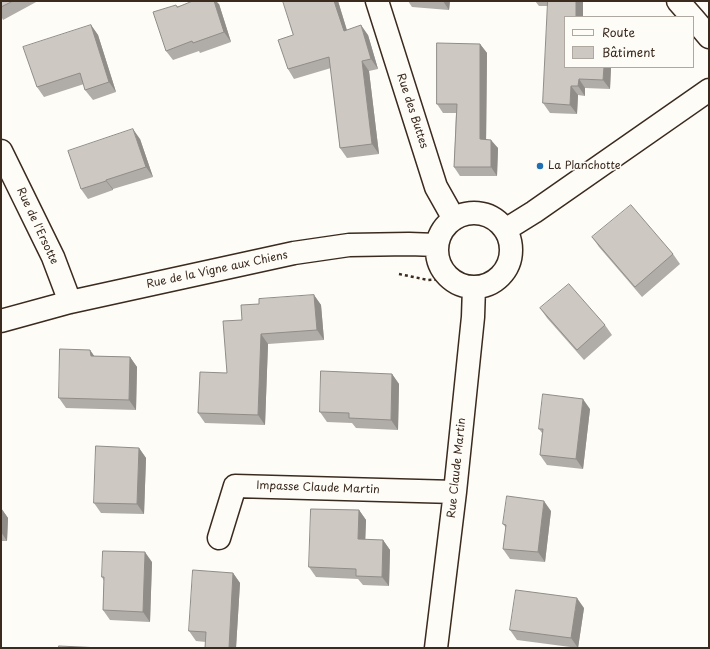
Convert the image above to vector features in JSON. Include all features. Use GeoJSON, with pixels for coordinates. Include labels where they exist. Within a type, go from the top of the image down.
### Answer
{"type":"FeatureCollection","features":[{"type":"Feature","properties":{"kind":"street","name":"Rue des Buttes"},"geometry":{"type":"LineString","coordinates":[[377,1],[436,187],[454,219]]}},
{"type":"Feature","properties":{"kind":"street"},"geometry":{"type":"LineString","coordinates":[[678,1],[690,16]]}},
{"type":"Feature","properties":{"kind":"street"},"geometry":{"type":"LineString","coordinates":[[694,20],[709,37]]}},
{"type":"Feature","properties":{"kind":"street"},"geometry":{"type":"LineString","coordinates":[[505,230],[534,212],[709,90]]}},
{"type":"Feature","properties":{"kind":"street","name":"Rue de l'Ersotte"},"geometry":{"type":"LineString","coordinates":[[1,151],[53,257],[70,302]]}},
{"type":"Feature","properties":{"kind":"street"},"geometry":{"type":"LineString","coordinates":[[476,213],[487,215],[497,221],[505,230],[510,240],[511,251],[509,262],[503,272],[495,280],[485,285],[474,287],[461,285],[450,279],[442,269],[438,258],[437,246],[440,235],[446,226],[454,219],[464,214],[476,213]]}},
{"type":"Feature","properties":{"kind":"street","name":"Rue de la Vigne aux Chiens"},"geometry":{"type":"LineString","coordinates":[[1,321],[70,302],[294,253],[349,245],[409,244],[437,246]]}},
{"type":"Feature","properties":{"kind":"street","name":"Rue Claude Martin"},"geometry":{"type":"LineString","coordinates":[[436,648],[456,492],[473,317],[474,287]]}},
{"type":"Feature","properties":{"kind":"street","name":"Impasse Claude Martin"},"geometry":{"type":"LineString","coordinates":[[219,538],[235,486],[456,492]]}},
{"type":"Feature","properties":{"kind":"building"},"geometry":{"type":"Polygon","coordinates":[[[1,1],[13,1],[1,7],[1,1]]]}},
{"type":"Feature","properties":{"kind":"building"},"geometry":{"type":"Polygon","coordinates":[[[193,1],[214,1],[224,32],[193,43],[192,41],[166,51],[153,12],[176,5],[177,7],[193,1]]]}},
{"type":"Feature","properties":{"kind":"building"},"geometry":{"type":"Polygon","coordinates":[[[283,1],[334,1],[344,31],[361,25],[371,59],[362,61],[372,144],[340,148],[329,57],[288,69],[278,40],[293,35],[283,1]]]}},
{"type":"Feature","properties":{"kind":"building"},"geometry":{"type":"Polygon","coordinates":[[[548,1],[576,1],[576,16],[564,16],[564,68],[604,68],[603,80],[579,79],[578,86],[571,86],[570,105],[543,103],[548,1]]]}},
{"type":"Feature","properties":{"kind":"building"},"geometry":{"type":"Polygon","coordinates":[[[91,25],[109,82],[85,90],[80,73],[37,87],[23,47],[91,25]]]}},
{"type":"Feature","properties":{"kind":"building"},"geometry":{"type":"Polygon","coordinates":[[[437,43],[480,44],[480,139],[491,140],[491,167],[454,167],[457,104],[437,104],[437,43]]]}},
{"type":"Feature","properties":{"kind":"building"},"geometry":{"type":"Polygon","coordinates":[[[133,129],[146,167],[81,189],[68,151],[133,129]]]}},
{"type":"Feature","properties":{"kind":"building"},"geometry":{"type":"Polygon","coordinates":[[[631,205],[673,254],[635,287],[592,237],[631,205]]]}},
{"type":"Feature","properties":{"kind":"building"},"geometry":{"type":"Polygon","coordinates":[[[569,284],[605,325],[577,350],[540,308],[569,284]]]}},
{"type":"Feature","properties":{"kind":"building"},"geometry":{"type":"Polygon","coordinates":[[[314,295],[317,330],[261,334],[258,415],[198,413],[200,372],[227,373],[223,321],[242,320],[241,305],[259,304],[259,299],[314,295]]]}},
{"type":"Feature","properties":{"kind":"building"},"geometry":{"type":"Polygon","coordinates":[[[60,349],[90,350],[91,356],[130,357],[129,400],[59,398],[60,349]]]}},
{"type":"Feature","properties":{"kind":"building"},"geometry":{"type":"Polygon","coordinates":[[[321,371],[392,374],[391,420],[349,418],[349,413],[320,412],[321,371]]]}},
{"type":"Feature","properties":{"kind":"building"},"geometry":{"type":"Polygon","coordinates":[[[543,394],[583,399],[576,459],[540,455],[543,429],[539,429],[543,394]]]}},
{"type":"Feature","properties":{"kind":"building"},"geometry":{"type":"Polygon","coordinates":[[[96,446],[139,448],[137,504],[94,503],[96,446]]]}},
{"type":"Feature","properties":{"kind":"building"},"geometry":{"type":"Polygon","coordinates":[[[507,496],[544,501],[538,552],[503,549],[506,525],[503,524],[507,496]]]}},
{"type":"Feature","properties":{"kind":"building"},"geometry":{"type":"Polygon","coordinates":[[[311,509],[359,510],[358,539],[383,540],[382,577],[356,576],[356,569],[309,567],[311,509]]]}},
{"type":"Feature","properties":{"kind":"building"},"geometry":{"type":"Polygon","coordinates":[[[103,551],[145,552],[143,612],[103,610],[103,551]]]}},
{"type":"Feature","properties":{"kind":"building"},"geometry":{"type":"Polygon","coordinates":[[[193,570],[233,573],[229,648],[205,648],[206,632],[189,631],[193,570]]]}},
{"type":"Feature","properties":{"kind":"building"},"geometry":{"type":"Polygon","coordinates":[[[516,590],[577,598],[571,638],[510,630],[516,590]]]}},
{"type":"Feature","properties":{"kind":"building"},"geometry":{"type":"Polygon","coordinates":[[[59,646],[101,648],[59,648],[59,646]]]}},
{"type":"Feature","properties":{"kind":"place","name":"La Planchotte"},"geometry":{"type":"Point","coordinates":[540,166]}}]}
